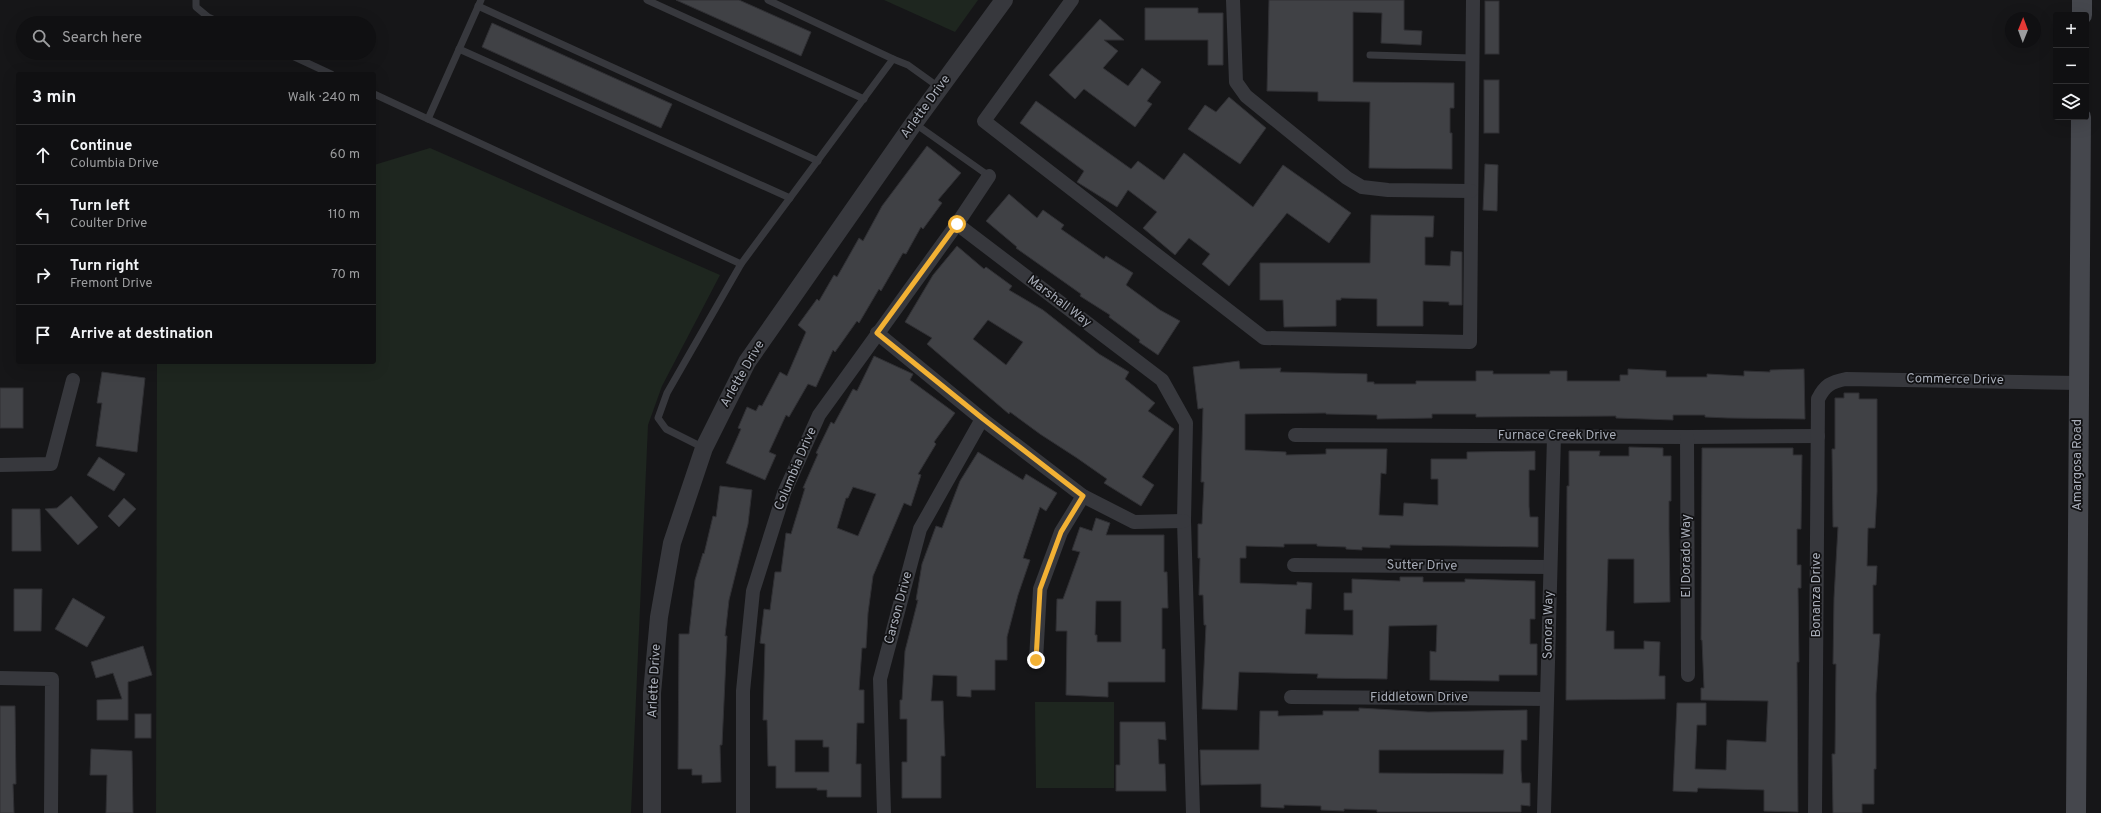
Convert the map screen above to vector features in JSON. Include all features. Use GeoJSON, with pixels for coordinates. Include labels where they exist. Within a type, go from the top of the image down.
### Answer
{"type":"FeatureCollection","features":[{"type":"Feature","properties":{"kind":"main road"},"geometry":{"type":"LineString","coordinates":[[2082,0],[2082,12]]}},
{"type":"Feature","properties":{"kind":"main road","name":"Amargosa Road"},"geometry":{"type":"LineString","coordinates":[[2076,813],[2081,120]]}},
{"type":"Feature","properties":{"kind":"street","name":"Arlette Drive"},"geometry":{"type":"LineString","coordinates":[[652,813],[652,693],[659,617],[672,543],[704,448],[747,362],[914,123],[1004,0]]}},
{"type":"Feature","properties":{"kind":"street"},"geometry":{"type":"LineString","coordinates":[[1072,0],[984,121],[1264,338],[1470,342],[1473,0]]}},
{"type":"Feature","properties":{"kind":"street"},"geometry":{"type":"LineString","coordinates":[[1233,0],[1236,82],[1246,96],[1347,178],[1362,187],[1388,190],[1471,191]]}},
{"type":"Feature","properties":{"kind":"street","name":"Columbia Drive"},"geometry":{"type":"LineString","coordinates":[[743,813],[743,691],[753,591],[784,493],[819,415],[957,224],[989,176]]}},
{"type":"Feature","properties":{"kind":"street","name":"Marshall Way"},"geometry":{"type":"LineString","coordinates":[[957,224],[1162,380],[1186,423],[1184,521]]}},
{"type":"Feature","properties":{"kind":"street"},"geometry":{"type":"LineString","coordinates":[[877,333],[982,418],[1083,496],[1134,522],[1184,521],[1193,813]]}},
{"type":"Feature","properties":{"kind":"street","name":"Commerce Drive"},"geometry":{"type":"LineString","coordinates":[[1831,381],[1846,378],[2079,383]]}},
{"type":"Feature","properties":{"kind":"street"},"geometry":{"type":"LineString","coordinates":[[0,465],[51,464],[73,380]]}},
{"type":"Feature","properties":{"kind":"street","name":"Bonanza Drive"},"geometry":{"type":"LineString","coordinates":[[1815,813],[1818,399],[1823,388],[1831,381]]}},
{"type":"Feature","properties":{"kind":"street","name":"Carson Drive"},"geometry":{"type":"LineString","coordinates":[[884,813],[880,679],[920,529],[982,418]]}},
{"type":"Feature","properties":{"kind":"street","name":"Furnace Creek Drive"},"geometry":{"type":"LineString","coordinates":[[1295,434],[1687,437],[1818,436]]}},
{"type":"Feature","properties":{"kind":"street","name":"Sonora Way"},"geometry":{"type":"LineString","coordinates":[[1544,813],[1554,436]]}},
{"type":"Feature","properties":{"kind":"street","name":"El Dorado Way"},"geometry":{"type":"LineString","coordinates":[[1687,437],[1688,675]]}},
{"type":"Feature","properties":{"kind":"street"},"geometry":{"type":"LineString","coordinates":[[1036,660],[1040,589],[1061,532],[1083,496]]}},
{"type":"Feature","properties":{"kind":"street","name":"Sutter Drive"},"geometry":{"type":"LineString","coordinates":[[1294,565],[1550,567]]}},
{"type":"Feature","properties":{"kind":"street"},"geometry":{"type":"LineString","coordinates":[[0,678],[52,678],[51,813]]}},
{"type":"Feature","properties":{"kind":"street","name":"Fiddletown Drive"},"geometry":{"type":"LineString","coordinates":[[1291,697],[1547,699]]}},
{"type":"Feature","properties":{"kind":"lane"},"geometry":{"type":"LineString","coordinates":[[196,0],[196,7],[207,16]]}},
{"type":"Feature","properties":{"kind":"lane"},"geometry":{"type":"LineString","coordinates":[[647,0],[864,99]]}},
{"type":"Feature","properties":{"kind":"lane"},"geometry":{"type":"LineString","coordinates":[[768,0],[908,65],[940,88]]}},
{"type":"Feature","properties":{"kind":"lane"},"geometry":{"type":"LineString","coordinates":[[428,119],[480,3],[818,160]]}},
{"type":"Feature","properties":{"kind":"lane"},"geometry":{"type":"LineString","coordinates":[[459,49],[790,198]]}},
{"type":"Feature","properties":{"kind":"lane"},"geometry":{"type":"LineString","coordinates":[[1370,55],[1472,58]]}},
{"type":"Feature","properties":{"kind":"lane"},"geometry":{"type":"LineString","coordinates":[[704,448],[666,429],[658,418],[667,393],[741,264],[893,58]]}},
{"type":"Feature","properties":{"kind":"lane"},"geometry":{"type":"LineString","coordinates":[[301,60],[327,72]]}},
{"type":"Feature","properties":{"kind":"lane"},"geometry":{"type":"LineString","coordinates":[[376,95],[741,264]]}},
{"type":"Feature","properties":{"kind":"lane"},"geometry":{"type":"LineString","coordinates":[[914,123],[989,176]]}},
{"type":"Feature","properties":{"kind":"shaded area"},"geometry":{"type":"Polygon","coordinates":[[[884,0],[978,0],[955,32],[884,0]]]}},
{"type":"Feature","properties":{"kind":"shaded area"},"geometry":{"type":"Polygon","coordinates":[[[430,148],[720,275],[662,386],[648,425],[631,813],[156,813],[157,364],[376,364],[376,164],[430,148]]]}},
{"type":"Feature","properties":{"kind":"shaded area"},"geometry":{"type":"Polygon","coordinates":[[[1035,702],[1114,702],[1114,788],[1036,788],[1035,702]]]}},
{"type":"Feature","properties":{"kind":"building"},"geometry":{"type":"Polygon","coordinates":[[[676,0],[739,0],[811,32],[801,56],[676,0]]]}},
{"type":"Feature","properties":{"kind":"building"},"geometry":{"type":"Polygon","coordinates":[[[1269,0],[1404,0],[1404,30],[1422,31],[1421,45],[1381,43],[1382,13],[1353,12],[1353,82],[1454,83],[1454,108],[1450,108],[1452,169],[1369,168],[1370,102],[1318,101],[1318,92],[1267,91],[1269,0]]]}},
{"type":"Feature","properties":{"kind":"building"},"geometry":{"type":"Polygon","coordinates":[[[1485,1],[1499,1],[1499,54],[1485,54],[1485,1]]]}},
{"type":"Feature","properties":{"kind":"building"},"geometry":{"type":"Polygon","coordinates":[[[1145,8],[1198,8],[1198,13],[1223,13],[1223,65],[1208,65],[1208,40],[1145,40],[1145,8]]]}},
{"type":"Feature","properties":{"kind":"building"},"geometry":{"type":"Polygon","coordinates":[[[1100,19],[1124,40],[1104,40],[1118,51],[1103,68],[1128,86],[1142,68],[1161,82],[1147,101],[1152,104],[1135,127],[1084,89],[1075,99],[1049,75],[1100,19]]]}},
{"type":"Feature","properties":{"kind":"building"},"geometry":{"type":"Polygon","coordinates":[[[492,23],[672,104],[661,128],[482,47],[492,23]]]}},
{"type":"Feature","properties":{"kind":"building"},"geometry":{"type":"Polygon","coordinates":[[[1484,80],[1499,80],[1499,133],[1484,133],[1484,80]]]}},
{"type":"Feature","properties":{"kind":"building"},"geometry":{"type":"Polygon","coordinates":[[[1229,97],[1266,128],[1240,164],[1188,129],[1205,105],[1216,112],[1229,97]]]}},
{"type":"Feature","properties":{"kind":"building"},"geometry":{"type":"Polygon","coordinates":[[[1036,101],[1131,169],[1138,161],[1164,180],[1184,153],[1253,207],[1283,165],[1351,213],[1329,243],[1287,213],[1229,286],[1202,264],[1210,254],[1189,238],[1175,255],[1143,228],[1157,212],[1128,190],[1117,207],[1077,182],[1084,171],[1020,123],[1036,101]]]}},
{"type":"Feature","properties":{"kind":"building"},"geometry":{"type":"Polygon","coordinates":[[[927,146],[961,173],[938,200],[942,203],[923,229],[921,227],[906,254],[903,253],[881,291],[879,289],[859,323],[857,321],[835,352],[833,350],[816,387],[808,384],[789,417],[786,415],[769,452],[776,455],[765,480],[726,463],[741,429],[738,428],[747,407],[756,411],[759,405],[762,406],[780,372],[787,376],[806,332],[798,325],[817,299],[819,301],[834,275],[837,277],[859,238],[863,241],[882,206],[927,146]]]}},
{"type":"Feature","properties":{"kind":"building"},"geometry":{"type":"Polygon","coordinates":[[[1485,164],[1498,165],[1497,211],[1483,210],[1485,164]]]}},
{"type":"Feature","properties":{"kind":"building"},"geometry":{"type":"Polygon","coordinates":[[[1009,194],[1037,218],[1043,210],[1064,225],[1061,229],[1104,259],[1106,256],[1133,273],[1126,285],[1160,310],[1180,321],[1158,355],[1139,342],[1140,340],[1109,317],[1110,315],[1080,296],[1081,294],[1016,248],[1017,247],[986,221],[1009,194]]]}},
{"type":"Feature","properties":{"kind":"building"},"geometry":{"type":"Polygon","coordinates":[[[1371,215],[1434,216],[1433,237],[1425,237],[1425,265],[1450,266],[1451,251],[1462,252],[1462,305],[1449,305],[1449,302],[1423,301],[1423,326],[1377,326],[1377,299],[1341,298],[1341,300],[1336,300],[1336,326],[1284,327],[1283,300],[1260,300],[1260,263],[1370,263],[1371,215]]]}},
{"type":"Feature","properties":{"kind":"building"},"geometry":{"type":"Polygon","coordinates":[[[957,246],[984,269],[986,267],[1012,286],[1009,290],[1043,310],[1099,354],[1129,372],[1125,379],[1155,403],[1148,411],[1174,429],[1142,477],[1154,485],[1141,506],[1104,483],[1107,479],[1077,458],[1010,412],[1009,414],[927,344],[932,338],[905,322],[933,275],[957,246]],[[988,320],[973,339],[1006,365],[1023,342],[988,320]]]}},
{"type":"Feature","properties":{"kind":"building"},"geometry":{"type":"Polygon","coordinates":[[[874,356],[913,374],[910,380],[955,413],[934,442],[936,444],[918,474],[921,475],[911,506],[904,503],[873,576],[868,613],[866,648],[862,648],[859,690],[864,690],[864,723],[857,723],[856,764],[861,764],[861,797],[827,797],[827,790],[817,790],[817,788],[776,788],[776,766],[768,766],[767,720],[763,720],[765,644],[760,643],[764,609],[770,610],[775,572],[781,572],[786,533],[791,534],[805,488],[803,488],[818,454],[816,453],[831,422],[834,424],[853,389],[857,391],[874,356]],[[853,487],[848,498],[846,498],[837,528],[858,536],[876,494],[853,487]],[[795,740],[795,772],[829,772],[829,747],[823,747],[823,740],[795,740]]]}},
{"type":"Feature","properties":{"kind":"building"},"geometry":{"type":"Polygon","coordinates":[[[1239,361],[1240,369],[1281,368],[1280,372],[1367,374],[1367,382],[1374,382],[1374,384],[1416,384],[1416,381],[1476,381],[1476,371],[1493,371],[1493,374],[1550,374],[1550,371],[1567,371],[1567,381],[1620,381],[1620,375],[1628,375],[1628,369],[1666,371],[1666,377],[1707,377],[1707,374],[1744,376],[1744,371],[1770,372],[1770,370],[1804,369],[1805,419],[1728,418],[1705,417],[1705,415],[1673,415],[1673,420],[1616,418],[1616,416],[1476,417],[1476,414],[1432,414],[1432,418],[1377,419],[1377,415],[1326,413],[1245,414],[1245,450],[1286,452],[1286,455],[1326,454],[1326,449],[1387,449],[1386,474],[1381,473],[1379,515],[1403,516],[1404,503],[1438,505],[1438,479],[1431,479],[1431,459],[1467,459],[1467,452],[1535,451],[1535,470],[1529,470],[1529,506],[1530,517],[1538,517],[1538,547],[1390,545],[1390,548],[1362,547],[1362,550],[1346,549],[1346,547],[1317,546],[1317,544],[1284,544],[1284,547],[1246,546],[1246,558],[1240,558],[1240,583],[1297,585],[1297,582],[1312,583],[1311,609],[1306,609],[1305,634],[1353,635],[1353,610],[1344,610],[1344,593],[1352,593],[1352,579],[1400,581],[1400,577],[1423,577],[1423,582],[1465,582],[1465,579],[1535,581],[1535,619],[1530,619],[1530,644],[1537,644],[1537,675],[1499,675],[1499,681],[1430,680],[1430,651],[1436,652],[1437,625],[1389,626],[1387,679],[1317,678],[1318,674],[1239,672],[1237,710],[1202,709],[1206,625],[1204,625],[1203,595],[1199,595],[1200,558],[1198,558],[1198,524],[1202,524],[1204,482],[1201,482],[1203,408],[1198,409],[1193,367],[1239,361]]]}},
{"type":"Feature","properties":{"kind":"building"},"geometry":{"type":"Polygon","coordinates":[[[102,372],[145,378],[137,452],[96,446],[102,403],[97,403],[102,372]]]}},
{"type":"Feature","properties":{"kind":"building"},"geometry":{"type":"Polygon","coordinates":[[[0,388],[23,388],[23,428],[0,428],[0,388]]]}},
{"type":"Feature","properties":{"kind":"building"},"geometry":{"type":"Polygon","coordinates":[[[1844,393],[1859,393],[1859,399],[1877,399],[1877,492],[1875,528],[1868,528],[1867,566],[1877,566],[1876,585],[1873,585],[1873,634],[1880,634],[1876,694],[1876,769],[1874,769],[1874,804],[1862,804],[1862,813],[1833,813],[1832,754],[1835,754],[1836,664],[1833,664],[1834,598],[1838,527],[1833,527],[1832,449],[1835,449],[1835,398],[1844,398],[1844,393]]]}},
{"type":"Feature","properties":{"kind":"building"},"geometry":{"type":"Polygon","coordinates":[[[1629,447],[1663,448],[1663,456],[1671,456],[1671,501],[1669,501],[1670,602],[1634,603],[1634,559],[1608,559],[1606,631],[1614,631],[1614,649],[1644,649],[1644,641],[1660,642],[1659,676],[1665,676],[1665,699],[1566,700],[1567,486],[1569,486],[1569,451],[1600,451],[1599,456],[1629,456],[1629,447]]]}},
{"type":"Feature","properties":{"kind":"building"},"geometry":{"type":"Polygon","coordinates":[[[1702,448],[1793,448],[1793,455],[1802,455],[1801,529],[1797,529],[1797,565],[1801,565],[1801,588],[1798,588],[1799,662],[1797,662],[1798,812],[1764,811],[1764,790],[1698,788],[1697,792],[1673,791],[1677,703],[1706,703],[1706,725],[1697,725],[1695,769],[1726,770],[1727,740],[1766,742],[1768,701],[1701,700],[1701,688],[1704,688],[1701,640],[1702,448]]]}},
{"type":"Feature","properties":{"kind":"building"},"geometry":{"type":"Polygon","coordinates":[[[978,452],[1023,480],[1026,474],[1057,493],[1046,511],[1040,507],[1023,558],[1030,560],[1018,595],[1007,637],[1007,660],[995,660],[995,690],[971,690],[971,697],[957,696],[957,676],[933,675],[931,701],[943,701],[945,756],[941,756],[941,798],[902,798],[902,762],[907,762],[907,719],[900,719],[900,700],[902,700],[905,651],[918,600],[916,600],[922,564],[936,526],[942,528],[960,481],[978,452]]]}},
{"type":"Feature","properties":{"kind":"building"},"geometry":{"type":"Polygon","coordinates":[[[99,457],[125,474],[114,491],[87,475],[99,457]]]}},
{"type":"Feature","properties":{"kind":"building"},"geometry":{"type":"Polygon","coordinates":[[[720,486],[752,490],[748,524],[729,600],[725,636],[727,636],[722,745],[720,745],[721,782],[702,783],[702,775],[692,775],[692,769],[678,769],[679,634],[689,634],[695,580],[703,553],[704,554],[713,516],[716,517],[720,486]]]}},
{"type":"Feature","properties":{"kind":"building"},"geometry":{"type":"Polygon","coordinates":[[[71,496],[98,527],[78,545],[45,509],[57,508],[71,496]]]}},
{"type":"Feature","properties":{"kind":"building"},"geometry":{"type":"Polygon","coordinates":[[[124,498],[136,509],[119,527],[108,516],[124,498]]]}},
{"type":"Feature","properties":{"kind":"building"},"geometry":{"type":"Polygon","coordinates":[[[12,509],[40,509],[41,551],[12,551],[12,509]]]}},
{"type":"Feature","properties":{"kind":"building"},"geometry":{"type":"Polygon","coordinates":[[[1096,518],[1110,523],[1106,535],[1164,535],[1164,572],[1167,572],[1168,608],[1162,608],[1162,649],[1165,649],[1165,682],[1108,682],[1108,697],[1066,695],[1067,631],[1056,631],[1057,599],[1063,599],[1080,552],[1072,550],[1080,527],[1092,531],[1096,518]],[[1096,601],[1095,635],[1097,635],[1097,642],[1121,642],[1121,601],[1096,601]]]}},
{"type":"Feature","properties":{"kind":"building"},"geometry":{"type":"Polygon","coordinates":[[[14,589],[42,589],[41,631],[14,631],[14,589]]]}},
{"type":"Feature","properties":{"kind":"building"},"geometry":{"type":"Polygon","coordinates":[[[73,598],[105,617],[87,647],[55,629],[73,598]]]}},
{"type":"Feature","properties":{"kind":"building"},"geometry":{"type":"Polygon","coordinates":[[[143,646],[152,675],[128,682],[128,720],[97,720],[97,700],[122,699],[113,673],[96,678],[91,662],[143,646]]]}},
{"type":"Feature","properties":{"kind":"building"},"geometry":{"type":"Polygon","coordinates":[[[0,706],[15,706],[16,784],[13,784],[14,813],[0,813],[0,706]]]}},
{"type":"Feature","properties":{"kind":"building"},"geometry":{"type":"Polygon","coordinates":[[[1359,708],[1428,712],[1527,710],[1527,740],[1521,740],[1521,770],[1522,783],[1530,783],[1530,806],[1521,805],[1521,812],[1377,812],[1377,810],[1321,810],[1321,806],[1284,805],[1284,808],[1261,807],[1261,784],[1201,785],[1200,750],[1259,750],[1260,711],[1278,711],[1278,716],[1323,715],[1323,711],[1359,711],[1359,708]],[[1379,750],[1379,773],[1503,774],[1504,750],[1379,750]]]}},
{"type":"Feature","properties":{"kind":"building"},"geometry":{"type":"Polygon","coordinates":[[[135,714],[151,714],[151,738],[135,738],[135,714]]]}},
{"type":"Feature","properties":{"kind":"building"},"geometry":{"type":"Polygon","coordinates":[[[1120,722],[1165,722],[1166,740],[1158,739],[1159,764],[1165,764],[1166,791],[1116,791],[1116,765],[1120,765],[1120,722]]]}},
{"type":"Feature","properties":{"kind":"building"},"geometry":{"type":"Polygon","coordinates":[[[91,749],[132,751],[133,813],[106,813],[107,775],[90,775],[91,749]]]}},
{"type":"Feature","properties":{"kind":"route"},"geometry":{"type":"LineString","coordinates":[[957,224],[877,333],[982,418],[1083,496],[1061,532],[1040,589],[1036,660]]}}]}
